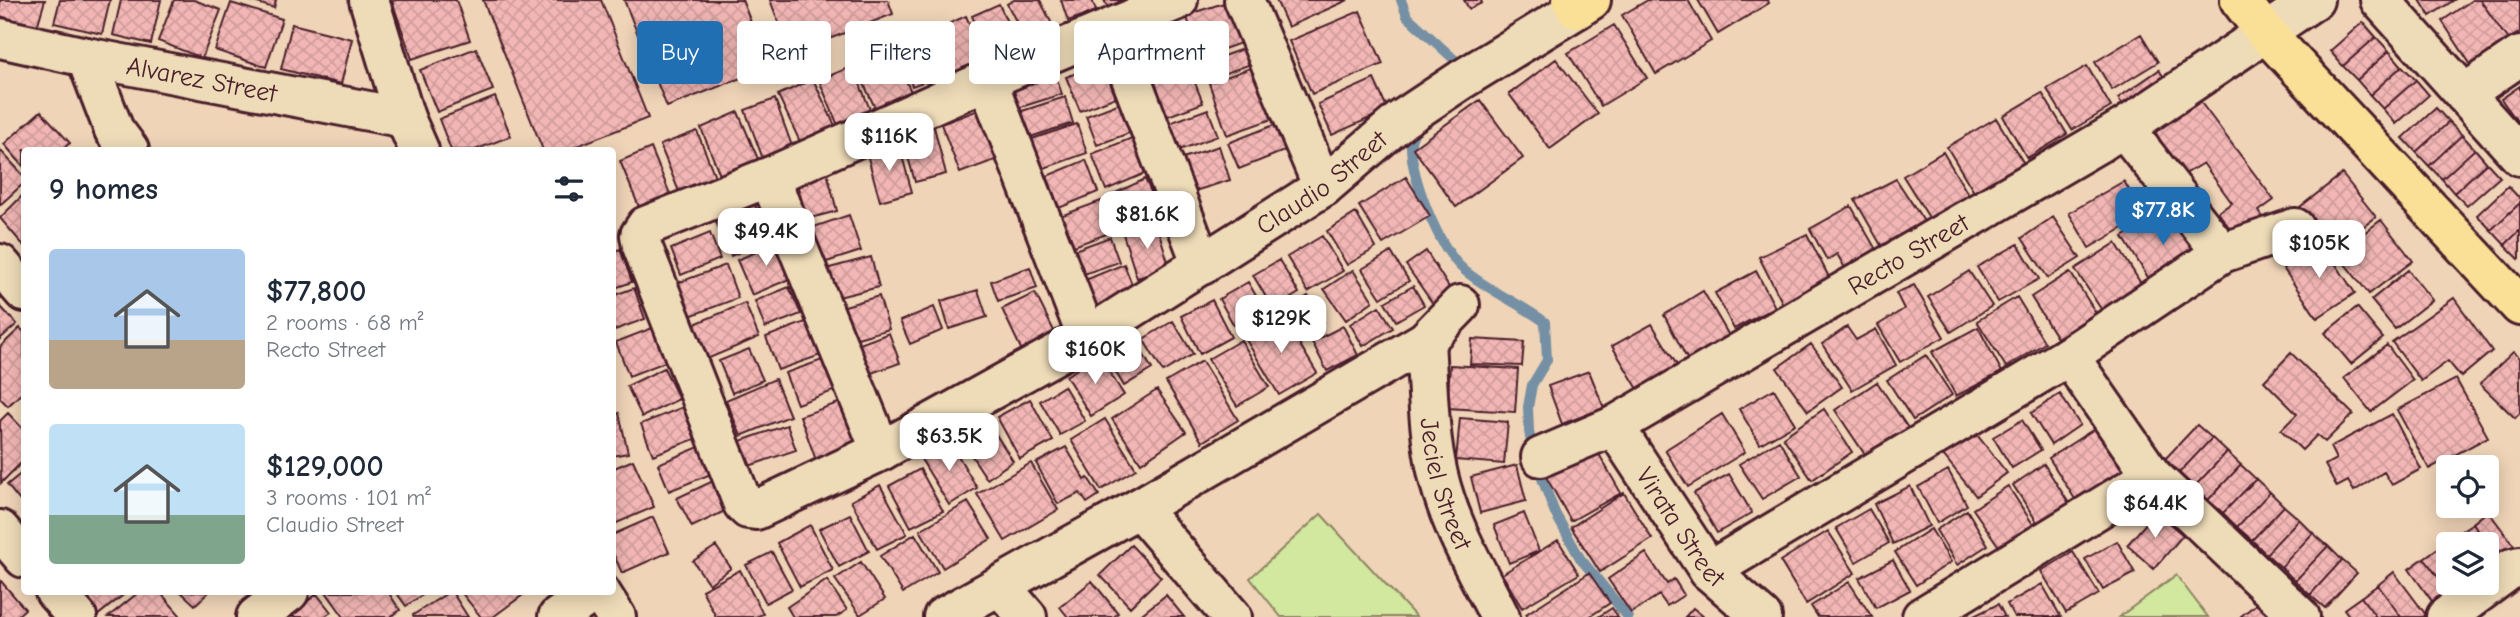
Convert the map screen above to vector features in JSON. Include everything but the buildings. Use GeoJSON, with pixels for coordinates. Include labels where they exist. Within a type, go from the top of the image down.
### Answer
{"type":"FeatureCollection","features":[{"type":"Feature","properties":{"kind":"main road"},"geometry":{"type":"LineString","coordinates":[[2240,0],[2265,32],[2520,306]]}},
{"type":"Feature","properties":{"kind":"street"},"geometry":{"type":"LineString","coordinates":[[369,0],[412,134]]}},
{"type":"Feature","properties":{"kind":"street"},"geometry":{"type":"LineString","coordinates":[[1128,21],[1178,0]]}},
{"type":"Feature","properties":{"kind":"street"},"geometry":{"type":"LineString","coordinates":[[1244,0],[1323,187]]}},
{"type":"Feature","properties":{"kind":"street","name":"Recto Street"},"geometry":{"type":"LineString","coordinates":[[1541,457],[1614,426],[2124,128],[2314,0]]}},
{"type":"Feature","properties":{"kind":"street"},"geometry":{"type":"LineString","coordinates":[[2380,0],[2520,156]]}},
{"type":"Feature","properties":{"kind":"street","name":"Claudio Street"},"geometry":{"type":"LineString","coordinates":[[769,177],[646,226],[640,235],[743,504],[748,509],[756,510],[881,452],[1087,337],[1323,187],[1401,120],[1580,3]]}},
{"type":"Feature","properties":{"kind":"street","name":"Alvarez Street"},"geometry":{"type":"LineString","coordinates":[[0,38],[412,134]]}},
{"type":"Feature","properties":{"kind":"street"},"geometry":{"type":"LineString","coordinates":[[2464,94],[2520,56]]}},
{"type":"Feature","properties":{"kind":"street"},"geometry":{"type":"LineString","coordinates":[[86,57],[114,130],[127,147]]}},
{"type":"Feature","properties":{"kind":"street"},"geometry":{"type":"LineString","coordinates":[[881,452],[769,177],[978,84]]}},
{"type":"Feature","properties":{"kind":"street"},"geometry":{"type":"LineString","coordinates":[[989,84],[1087,337]]}},
{"type":"Feature","properties":{"kind":"street"},"geometry":{"type":"LineString","coordinates":[[1133,84],[1202,265]]}},
{"type":"Feature","properties":{"kind":"street"},"geometry":{"type":"LineString","coordinates":[[2124,128],[2222,253]]}},
{"type":"Feature","properties":{"kind":"street"},"geometry":{"type":"LineString","coordinates":[[1709,571],[2069,356],[2222,253],[2295,228]]}},
{"type":"Feature","properties":{"kind":"street"},"geometry":{"type":"LineString","coordinates":[[0,264],[21,288]]}},
{"type":"Feature","properties":{"kind":"street"},"geometry":{"type":"LineString","coordinates":[[943,617],[1139,508],[1425,341],[1460,305]]}},
{"type":"Feature","properties":{"kind":"street","name":"Jeciel Street"},"geometry":{"type":"LineString","coordinates":[[1425,341],[1431,429],[1438,475],[1453,525],[1500,617]]}},
{"type":"Feature","properties":{"kind":"street"},"geometry":{"type":"LineString","coordinates":[[2069,356],[2152,476],[2300,617]]}},
{"type":"Feature","properties":{"kind":"street","name":"Virata Street"},"geometry":{"type":"LineString","coordinates":[[1614,426],[1709,571],[1762,617]]}},
{"type":"Feature","properties":{"kind":"street"},"geometry":{"type":"LineString","coordinates":[[1922,617],[2152,476]]}},
{"type":"Feature","properties":{"kind":"street"},"geometry":{"type":"LineString","coordinates":[[1139,508],[1233,617]]}},
{"type":"Feature","properties":{"kind":"street"},"geometry":{"type":"LineString","coordinates":[[0,530],[21,554]]}},
{"type":"Feature","properties":{"kind":"street"},"geometry":{"type":"LineString","coordinates":[[2446,617],[2512,568],[2520,566]]}},
{"type":"Feature","properties":{"kind":"street"},"geometry":{"type":"LineString","coordinates":[[1000,586],[1027,617]]}},
{"type":"Feature","properties":{"kind":"street"},"geometry":{"type":"LineString","coordinates":[[58,595],[77,617]]}},
{"type":"Feature","properties":{"kind":"street"},"geometry":{"type":"LineString","coordinates":[[256,617],[282,595]]}},
{"type":"Feature","properties":{"kind":"street"},"geometry":{"type":"LineString","coordinates":[[558,617],[590,595]]}},
{"type":"Feature","properties":{"kind":"street"},"geometry":{"type":"LineString","coordinates":[[602,595],[616,617]]}},
{"type":"Feature","properties":{"kind":"green space"},"geometry":{"type":"Polygon","coordinates":[[[1321,514],[1416,617],[1281,617],[1250,578],[1321,514]]]}},
{"type":"Feature","properties":{"kind":"green space"},"geometry":{"type":"Polygon","coordinates":[[[2176,575],[2208,617],[2119,617],[2176,575]]]}},
{"type":"Feature","properties":{"kind":"waterway"},"geometry":{"type":"LineString","coordinates":[[1401,0],[1407,16],[1456,61],[1450,71]]}},
{"type":"Feature","properties":{"kind":"waterway"},"geometry":{"type":"LineString","coordinates":[[1419,124],[1411,143],[1415,174],[1428,211],[1445,246],[1464,270],[1545,322],[1547,360],[1532,385],[1528,407],[1533,455],[1555,513],[1580,558],[1628,617]]}}]}
